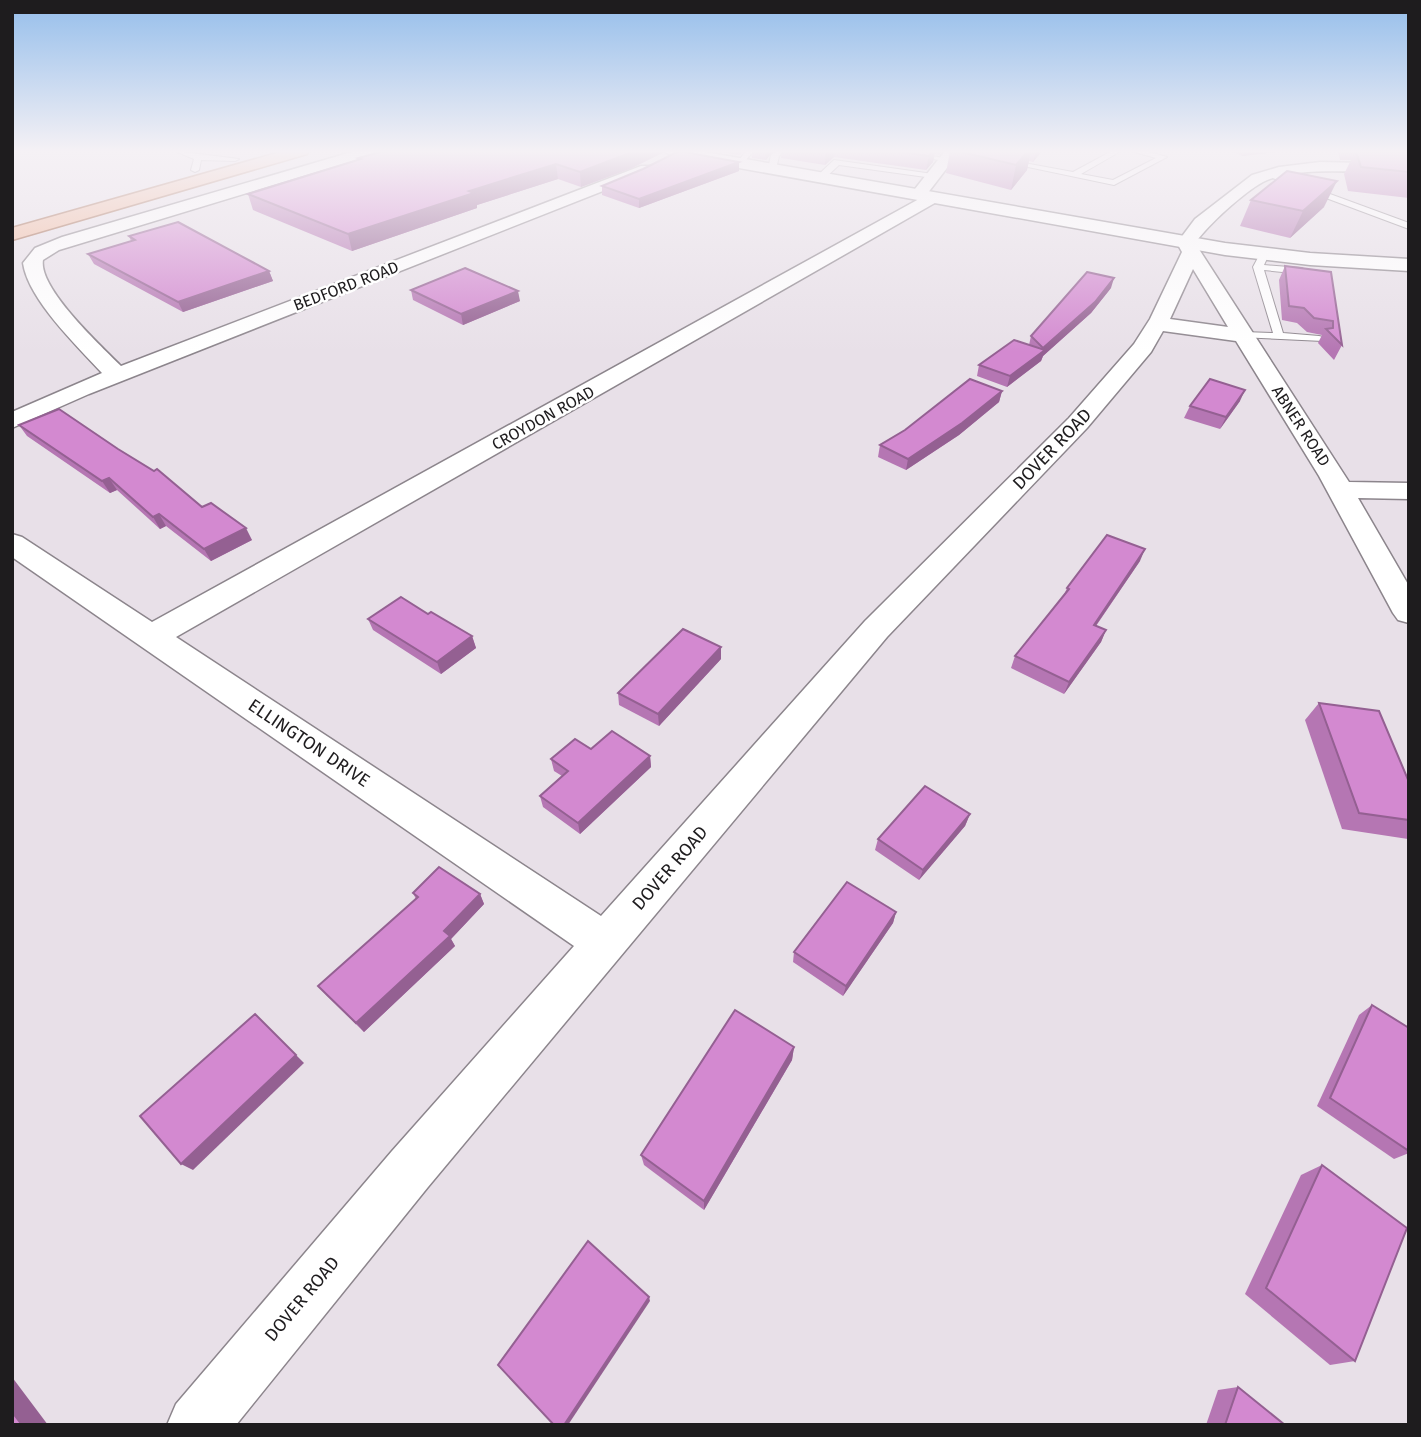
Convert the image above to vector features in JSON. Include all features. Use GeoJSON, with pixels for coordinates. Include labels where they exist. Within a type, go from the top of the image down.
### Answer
{"type":"FeatureCollection","features":[{"type":"Feature","properties":{"kind":"main road"},"geometry":{"type":"LineString","coordinates":[[12,233],[65,218]]}},
{"type":"Feature","properties":{"kind":"street"},"geometry":{"type":"LineString","coordinates":[[117,375],[88,346],[46,292],[32,267],[32,261],[39,254],[68,241],[145,218]]}},
{"type":"Feature","properties":{"kind":"street","name":"BEDFORD ROAD"},"geometry":{"type":"LineString","coordinates":[[12,421],[117,375],[522,218]]}},
{"type":"Feature","properties":{"kind":"street","name":"CROYDON ROAD"},"geometry":{"type":"LineString","coordinates":[[151,637],[879,218]]}},
{"type":"Feature","properties":{"kind":"street"},"geometry":{"type":"LineString","coordinates":[[1059,218],[1261,260],[1409,265]]}},
{"type":"Feature","properties":{"kind":"street","name":"DOVER ROAD"},"geometry":{"type":"LineString","coordinates":[[197,1425],[410,1169],[876,629],[1078,423],[1143,347],[1157,324],[1189,247],[1201,223],[1207,218]]}},
{"type":"Feature","properties":{"kind":"street","name":"ABNER ROAD"},"geometry":{"type":"LineString","coordinates":[[1189,247],[1340,490],[1409,613]]}},
{"type":"Feature","properties":{"kind":"street"},"geometry":{"type":"LineString","coordinates":[[1157,324],[1243,335]]}},
{"type":"Feature","properties":{"kind":"street"},"geometry":{"type":"LineString","coordinates":[[1340,490],[1409,491]]}},
{"type":"Feature","properties":{"kind":"street","name":"ELLINGTON DRIVE"},"geometry":{"type":"LineString","coordinates":[[12,544],[605,943]]}},
{"type":"Feature","properties":{"kind":"lane"},"geometry":{"type":"LineString","coordinates":[[1388,218],[1409,226]]}},
{"type":"Feature","properties":{"kind":"lane"},"geometry":{"type":"LineString","coordinates":[[1279,336],[1261,260],[1302,271]]}},
{"type":"Feature","properties":{"kind":"lane"},"geometry":{"type":"LineString","coordinates":[[1243,335],[1319,339]]}},
{"type":"Feature","properties":{"kind":"building"},"geometry":{"type":"Polygon","coordinates":[[[308,218],[397,218],[348,234],[308,218]]]}},
{"type":"Feature","properties":{"kind":"building"},"geometry":{"type":"Polygon","coordinates":[[[178,222],[269,271],[178,302],[88,254],[135,240],[129,236],[178,222]]]}},
{"type":"Feature","properties":{"kind":"building"},"geometry":{"type":"Polygon","coordinates":[[[1285,266],[1331,272],[1342,345],[1326,329],[1333,328],[1333,321],[1314,318],[1304,308],[1289,306],[1285,266]]]}},
{"type":"Feature","properties":{"kind":"building"},"geometry":{"type":"Polygon","coordinates":[[[465,268],[518,291],[461,314],[411,290],[465,268]]]}},
{"type":"Feature","properties":{"kind":"building"},"geometry":{"type":"Polygon","coordinates":[[[1087,272],[1114,278],[1095,302],[1043,348],[1031,336],[1087,272]]]}},
{"type":"Feature","properties":{"kind":"building"},"geometry":{"type":"Polygon","coordinates":[[[1014,340],[1045,350],[1010,376],[979,365],[1014,340]]]}},
{"type":"Feature","properties":{"kind":"building"},"geometry":{"type":"Polygon","coordinates":[[[970,379],[1002,391],[962,423],[908,459],[880,445],[905,430],[970,379]]]}},
{"type":"Feature","properties":{"kind":"building"},"geometry":{"type":"Polygon","coordinates":[[[1210,379],[1245,390],[1226,417],[1190,406],[1210,379]]]}},
{"type":"Feature","properties":{"kind":"building"},"geometry":{"type":"Polygon","coordinates":[[[59,409],[118,449],[154,471],[157,469],[202,507],[211,503],[246,528],[204,549],[159,514],[153,517],[109,478],[102,481],[19,425],[59,409]]]}},
{"type":"Feature","properties":{"kind":"building"},"geometry":{"type":"Polygon","coordinates":[[[1107,535],[1145,549],[1094,625],[1106,630],[1069,682],[1015,656],[1069,589],[1067,588],[1107,535]]]}},
{"type":"Feature","properties":{"kind":"building"},"geometry":{"type":"Polygon","coordinates":[[[401,597],[472,636],[437,662],[368,619],[401,597]]]}},
{"type":"Feature","properties":{"kind":"building"},"geometry":{"type":"Polygon","coordinates":[[[683,629],[721,647],[658,714],[618,693],[683,629]]]}},
{"type":"Feature","properties":{"kind":"building"},"geometry":{"type":"Polygon","coordinates":[[[1319,703],[1379,711],[1409,782],[1409,820],[1359,813],[1319,703]]]}},
{"type":"Feature","properties":{"kind":"building"},"geometry":{"type":"Polygon","coordinates":[[[612,731],[650,756],[578,823],[540,796],[568,771],[551,759],[575,739],[591,749],[612,731]]]}},
{"type":"Feature","properties":{"kind":"building"},"geometry":{"type":"Polygon","coordinates":[[[925,786],[970,814],[923,870],[878,839],[925,786]]]}},
{"type":"Feature","properties":{"kind":"building"},"geometry":{"type":"Polygon","coordinates":[[[439,867],[480,894],[444,931],[450,936],[356,1023],[318,986],[418,897],[413,893],[439,867]]]}},
{"type":"Feature","properties":{"kind":"building"},"geometry":{"type":"Polygon","coordinates":[[[847,882],[896,912],[846,986],[794,952],[847,882]]]}},
{"type":"Feature","properties":{"kind":"building"},"geometry":{"type":"Polygon","coordinates":[[[1372,1005],[1409,1028],[1409,1151],[1330,1098],[1372,1005]]]}},
{"type":"Feature","properties":{"kind":"building"},"geometry":{"type":"Polygon","coordinates":[[[735,1010],[794,1047],[704,1201],[641,1155],[735,1010]]]}},
{"type":"Feature","properties":{"kind":"building"},"geometry":{"type":"Polygon","coordinates":[[[255,1014],[296,1055],[181,1164],[140,1116],[255,1014]]]}},
{"type":"Feature","properties":{"kind":"building"},"geometry":{"type":"Polygon","coordinates":[[[1322,1165],[1407,1228],[1355,1361],[1266,1288],[1322,1165]]]}},
{"type":"Feature","properties":{"kind":"building"},"geometry":{"type":"Polygon","coordinates":[[[588,1241],[649,1297],[564,1425],[554,1425],[498,1365],[588,1241]]]}},
{"type":"Feature","properties":{"kind":"building"},"geometry":{"type":"Polygon","coordinates":[[[1238,1387],[1285,1425],[1225,1425],[1238,1387]]]}},
{"type":"Feature","properties":{"kind":"building"},"geometry":{"type":"Polygon","coordinates":[[[12,1412],[22,1425],[12,1425],[12,1412]]]}}]}
